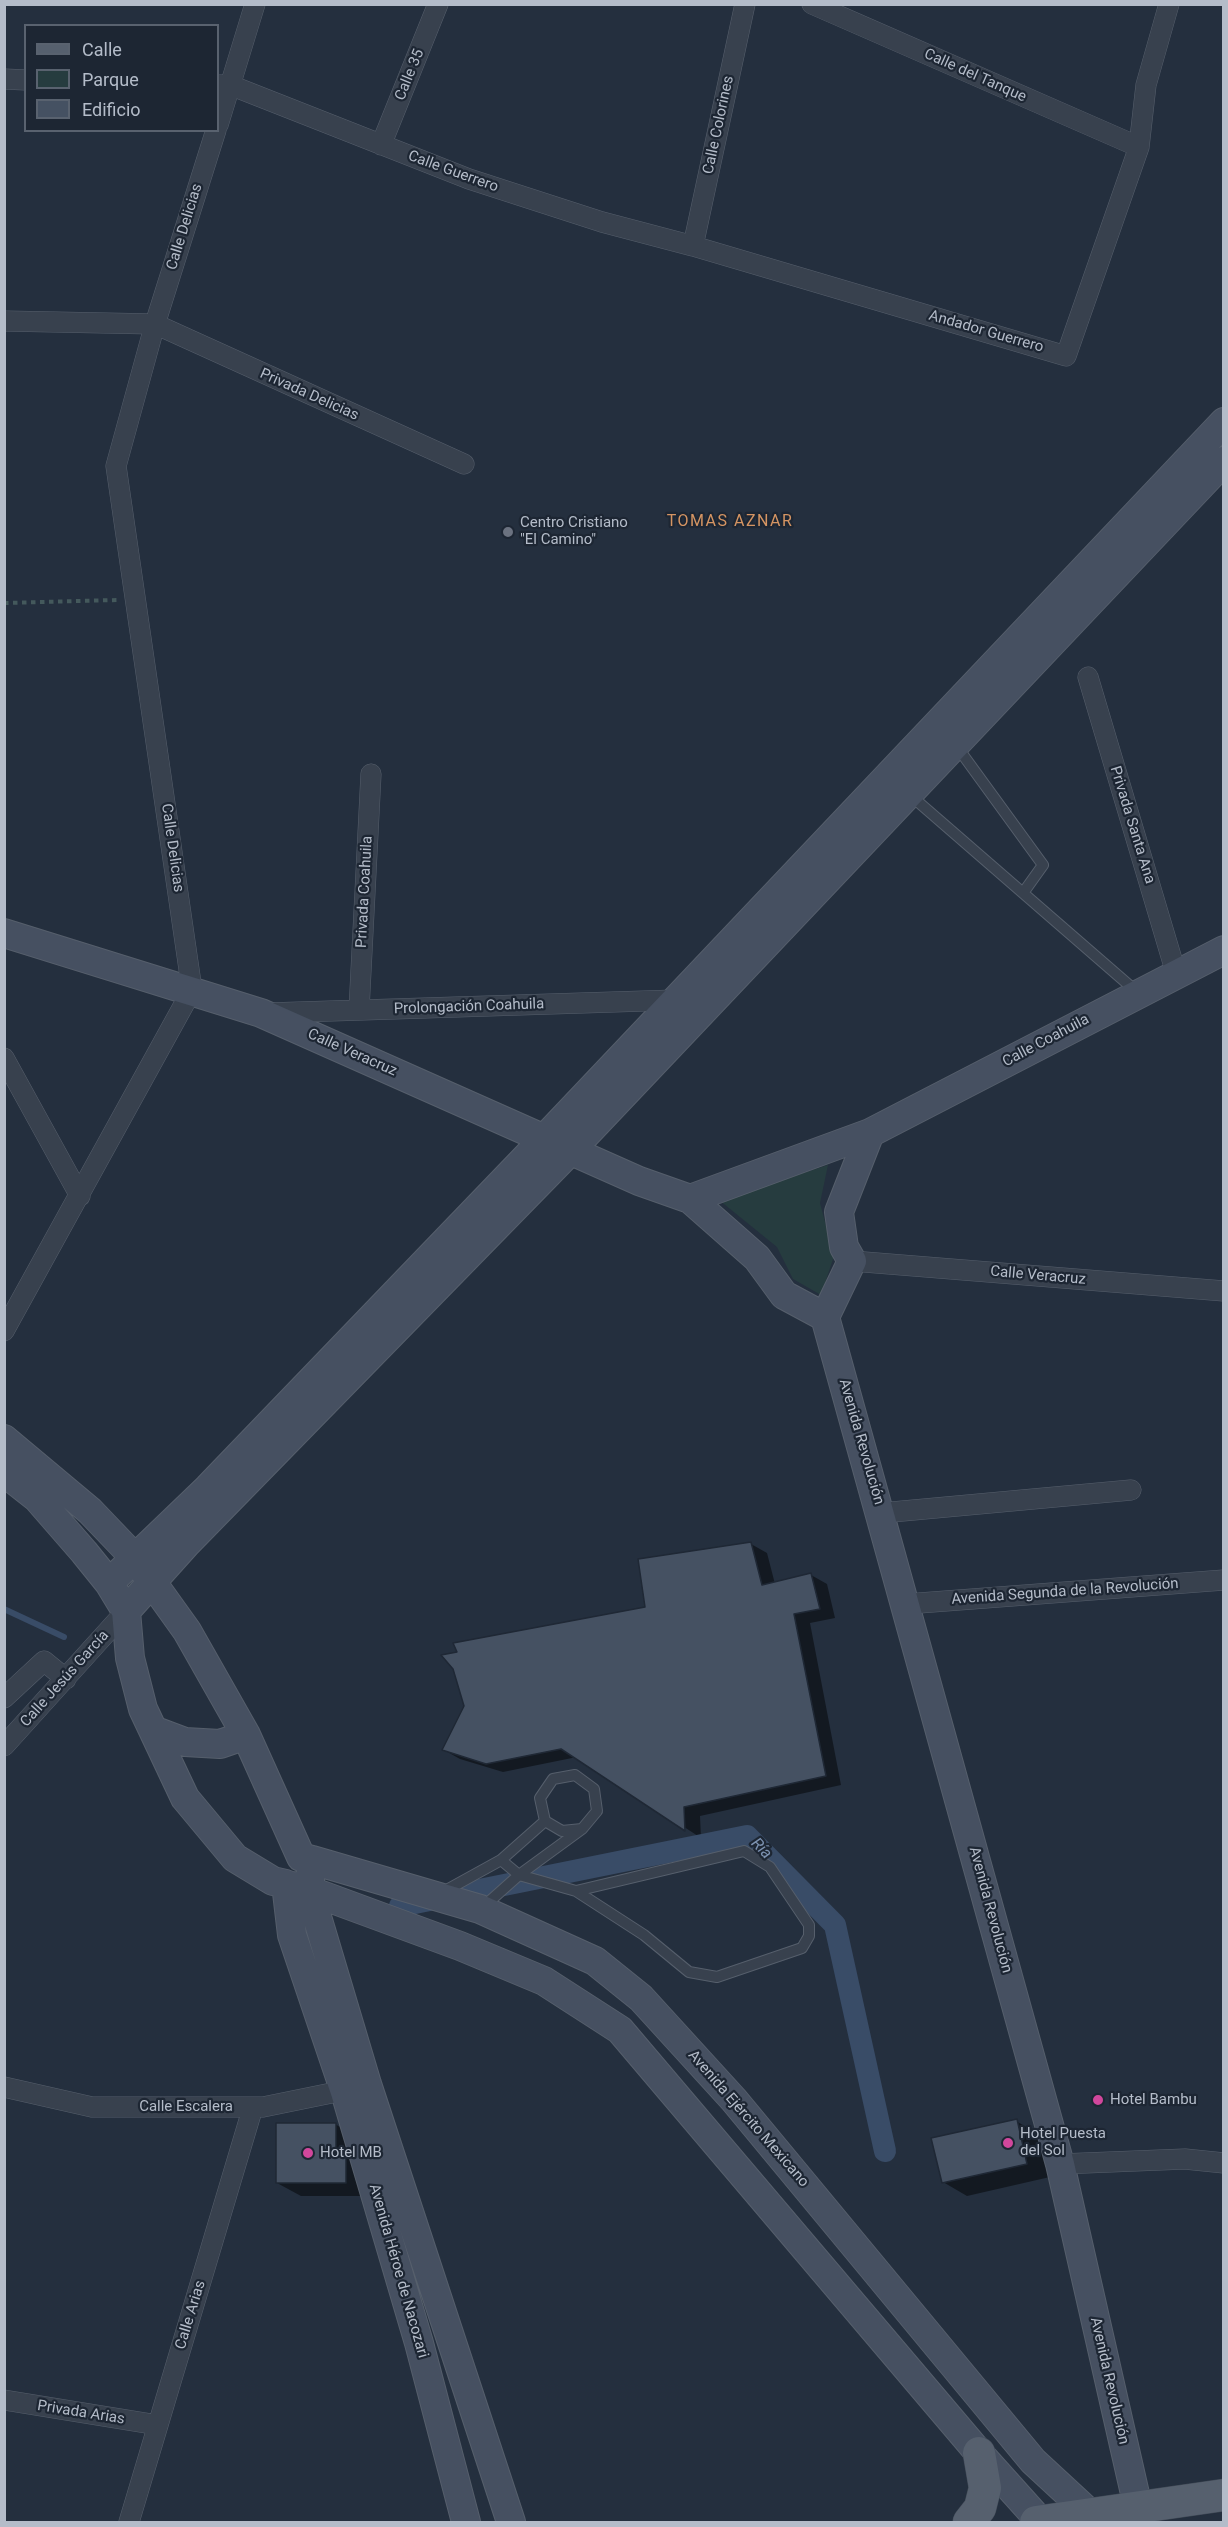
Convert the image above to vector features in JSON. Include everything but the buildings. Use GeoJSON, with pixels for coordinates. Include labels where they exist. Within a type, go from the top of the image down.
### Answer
{"type":"FeatureCollection","features":[{"type":"Feature","properties":{"kind":"main road"},"geometry":{"type":"LineString","coordinates":[[109,1582],[208,1488],[545,1138],[1224,422]]}},
{"type":"Feature","properties":{"kind":"main road"},"geometry":{"type":"LineString","coordinates":[[126,1611],[151,1582],[572,1150],[1224,461]]}},
{"type":"Feature","properties":{"kind":"main road","name":"Calle Veracruz"},"geometry":{"type":"LineString","coordinates":[[4,933],[261,1013],[639,1181],[690,1199]]}},
{"type":"Feature","properties":{"kind":"main road","name":"Calle Coahuila"},"geometry":{"type":"LineString","coordinates":[[690,1199],[870,1133],[1224,950]]}},
{"type":"Feature","properties":{"kind":"main road"},"geometry":{"type":"LineString","coordinates":[[690,1199],[757,1257],[784,1295],[825,1317],[852,1261],[844,1247],[839,1212],[870,1133]]}},
{"type":"Feature","properties":{"kind":"main road","name":"Avenida Revolución"},"geometry":{"type":"LineString","coordinates":[[825,1317],[1060,2164],[1137,2515]]}},
{"type":"Feature","properties":{"kind":"main road","name":"Avenida Héroe de Nacozari"},"geometry":{"type":"LineString","coordinates":[[4,1438],[90,1510],[134,1557],[187,1631],[246,1735],[306,1858],[298,1887],[356,2088],[466,2523]]}},
{"type":"Feature","properties":{"kind":"main road"},"geometry":{"type":"LineString","coordinates":[[4,1472],[37,1498],[109,1582],[126,1611],[130,1658],[143,1709],[184,1798],[235,1858],[273,1881],[298,1887],[460,1946],[544,1981],[620,2030],[1039,2522],[1137,2515],[1224,2495]]}},
{"type":"Feature","properties":{"kind":"main road"},"geometry":{"type":"LineString","coordinates":[[153,1730],[185,1742],[220,1744],[246,1735]]}},
{"type":"Feature","properties":{"kind":"main road","name":"Avenida Ejército Mexicano"},"geometry":{"type":"LineString","coordinates":[[306,1858],[480,1909],[595,1961],[641,1998],[734,2100],[1033,2462],[1091,2520]]}},
{"type":"Feature","properties":{"kind":"main road","name":"Avenida Héroe de Nacozari"},"geometry":{"type":"LineString","coordinates":[[356,2088],[512,2523]]}},
{"type":"Feature","properties":{"kind":"main road"},"geometry":{"type":"LineString","coordinates":[[969,2523],[980,2508],[985,2488],[979,2453]]}},
{"type":"Feature","properties":{"kind":"main road"},"geometry":{"type":"LineString","coordinates":[[1173,2523],[1224,2516]]}},
{"type":"Feature","properties":{"kind":"street"},"geometry":{"type":"LineString","coordinates":[[219,118],[224,85],[255,4]]}},
{"type":"Feature","properties":{"kind":"street","name":"Calle 35"},"geometry":{"type":"LineString","coordinates":[[381,145],[438,4]]}},
{"type":"Feature","properties":{"kind":"street","name":"Calle Colorines"},"geometry":{"type":"LineString","coordinates":[[693,246],[746,4]]}},
{"type":"Feature","properties":{"kind":"street","name":"Calle del Tanque"},"geometry":{"type":"LineString","coordinates":[[812,4],[1139,147]]}},
{"type":"Feature","properties":{"kind":"street"},"geometry":{"type":"LineString","coordinates":[[1139,147],[1146,85],[1169,4]]}},
{"type":"Feature","properties":{"kind":"street"},"geometry":{"type":"LineString","coordinates":[[4,79],[24,80]]}},
{"type":"Feature","properties":{"kind":"street","name":"Calle Guerrero"},"geometry":{"type":"LineString","coordinates":[[224,85],[469,179],[602,222],[693,246]]}},
{"type":"Feature","properties":{"kind":"street","name":"Calle Delicias"},"geometry":{"type":"LineString","coordinates":[[192,990],[116,466],[155,324],[215,132]]}},
{"type":"Feature","properties":{"kind":"street","name":"Andador Guerrero"},"geometry":{"type":"LineString","coordinates":[[693,246],[1066,356],[1139,147]]}},
{"type":"Feature","properties":{"kind":"street"},"geometry":{"type":"LineString","coordinates":[[4,321],[155,324]]}},
{"type":"Feature","properties":{"kind":"street","name":"Privada Delicias"},"geometry":{"type":"LineString","coordinates":[[155,324],[464,464]]}},
{"type":"Feature","properties":{"kind":"street","name":"Privada Santa Ana"},"geometry":{"type":"LineString","coordinates":[[1088,677],[1176,973]]}},
{"type":"Feature","properties":{"kind":"street","name":"Privada Coahuila"},"geometry":{"type":"LineString","coordinates":[[359,1010],[371,774]]}},
{"type":"Feature","properties":{"kind":"street"},"geometry":{"type":"LineString","coordinates":[[4,1331],[192,990]]}},
{"type":"Feature","properties":{"kind":"street","name":"Prolongación Coahuila"},"geometry":{"type":"LineString","coordinates":[[261,1013],[676,1000]]}},
{"type":"Feature","properties":{"kind":"street"},"geometry":{"type":"LineString","coordinates":[[4,1058],[80,1196]]}},
{"type":"Feature","properties":{"kind":"street","name":"Calle Veracruz"},"geometry":{"type":"LineString","coordinates":[[852,1261],[1224,1291]]}},
{"type":"Feature","properties":{"kind":"street"},"geometry":{"type":"LineString","coordinates":[[881,1513],[1131,1490]]}},
{"type":"Feature","properties":{"kind":"street","name":"Avenida Segunda de la Revolución"},"geometry":{"type":"LineString","coordinates":[[906,1604],[1224,1580]]}},
{"type":"Feature","properties":{"kind":"street","name":"Calle Jesús García"},"geometry":{"type":"LineString","coordinates":[[4,1746],[126,1611]]}},
{"type":"Feature","properties":{"kind":"street"},"geometry":{"type":"LineString","coordinates":[[4,1698],[44,1661],[66,1679]]}},
{"type":"Feature","properties":{"kind":"street","name":"Calle Escalera"},"geometry":{"type":"LineString","coordinates":[[4,2087],[92,2107],[253,2107],[356,2088]]}},
{"type":"Feature","properties":{"kind":"street","name":"Calle Arias"},"geometry":{"type":"LineString","coordinates":[[129,2523],[253,2107]]}},
{"type":"Feature","properties":{"kind":"street"},"geometry":{"type":"LineString","coordinates":[[1060,2164],[1185,2159],[1224,2163]]}},
{"type":"Feature","properties":{"kind":"street","name":"Privada Arias"},"geometry":{"type":"LineString","coordinates":[[4,2400],[158,2425]]}},
{"type":"Feature","properties":{"kind":"lane"},"geometry":{"type":"LineString","coordinates":[[955,744],[1043,865],[1023,893]]}},
{"type":"Feature","properties":{"kind":"lane"},"geometry":{"type":"LineString","coordinates":[[909,794],[1138,993]]}},
{"type":"Feature","properties":{"kind":"lane"},"geometry":{"type":"LineString","coordinates":[[480,1909],[519,1875],[582,1828],[597,1811],[594,1789],[575,1775],[553,1779],[540,1798],[545,1821],[562,1831],[582,1828]]}},
{"type":"Feature","properties":{"kind":"lane"},"geometry":{"type":"LineString","coordinates":[[436,1896],[501,1860],[545,1821]]}},
{"type":"Feature","properties":{"kind":"lane"},"geometry":{"type":"LineString","coordinates":[[501,1860],[519,1875],[576,1891],[644,1935],[689,1972],[717,1977],[802,1948],[809,1936],[808,1925],[770,1867],[744,1851],[576,1891]]}},
{"type":"Feature","properties":{"kind":"path"},"geometry":{"type":"LineString","coordinates":[[4,603],[136,600]]}},
{"type":"Feature","properties":{"kind":"green space"},"geometry":{"type":"Polygon","coordinates":[[[828,1165],[820,1203],[834,1256],[821,1295],[793,1279],[777,1247],[719,1200],[828,1165]]]}},
{"type":"Feature","properties":{"kind":"waterway"},"geometry":{"type":"LineString","coordinates":[[4,1609],[64,1637]]}},
{"type":"Feature","properties":{"kind":"waterway","name":"Ría"},"geometry":{"type":"LineString","coordinates":[[400,1906],[747,1836],[835,1925],[885,2151]]}},
{"type":"Feature","properties":{"kind":"place","name":"Centro Cristiano \"El Camino\""},"geometry":{"type":"Point","coordinates":[508,532]}},
{"type":"Feature","properties":{"kind":"place","name":"Hotel Bambu"},"geometry":{"type":"Point","coordinates":[1098,2100]}},
{"type":"Feature","properties":{"kind":"place","name":"Hotel Puesta del Sol"},"geometry":{"type":"Point","coordinates":[1008,2143]}},
{"type":"Feature","properties":{"kind":"place","name":"Hotel MB"},"geometry":{"type":"Point","coordinates":[308,2153]}},
{"type":"Feature","properties":{"kind":"district","name":"TOMAS AZNAR"},"geometry":{"type":"Point","coordinates":[730,522]}}]}
